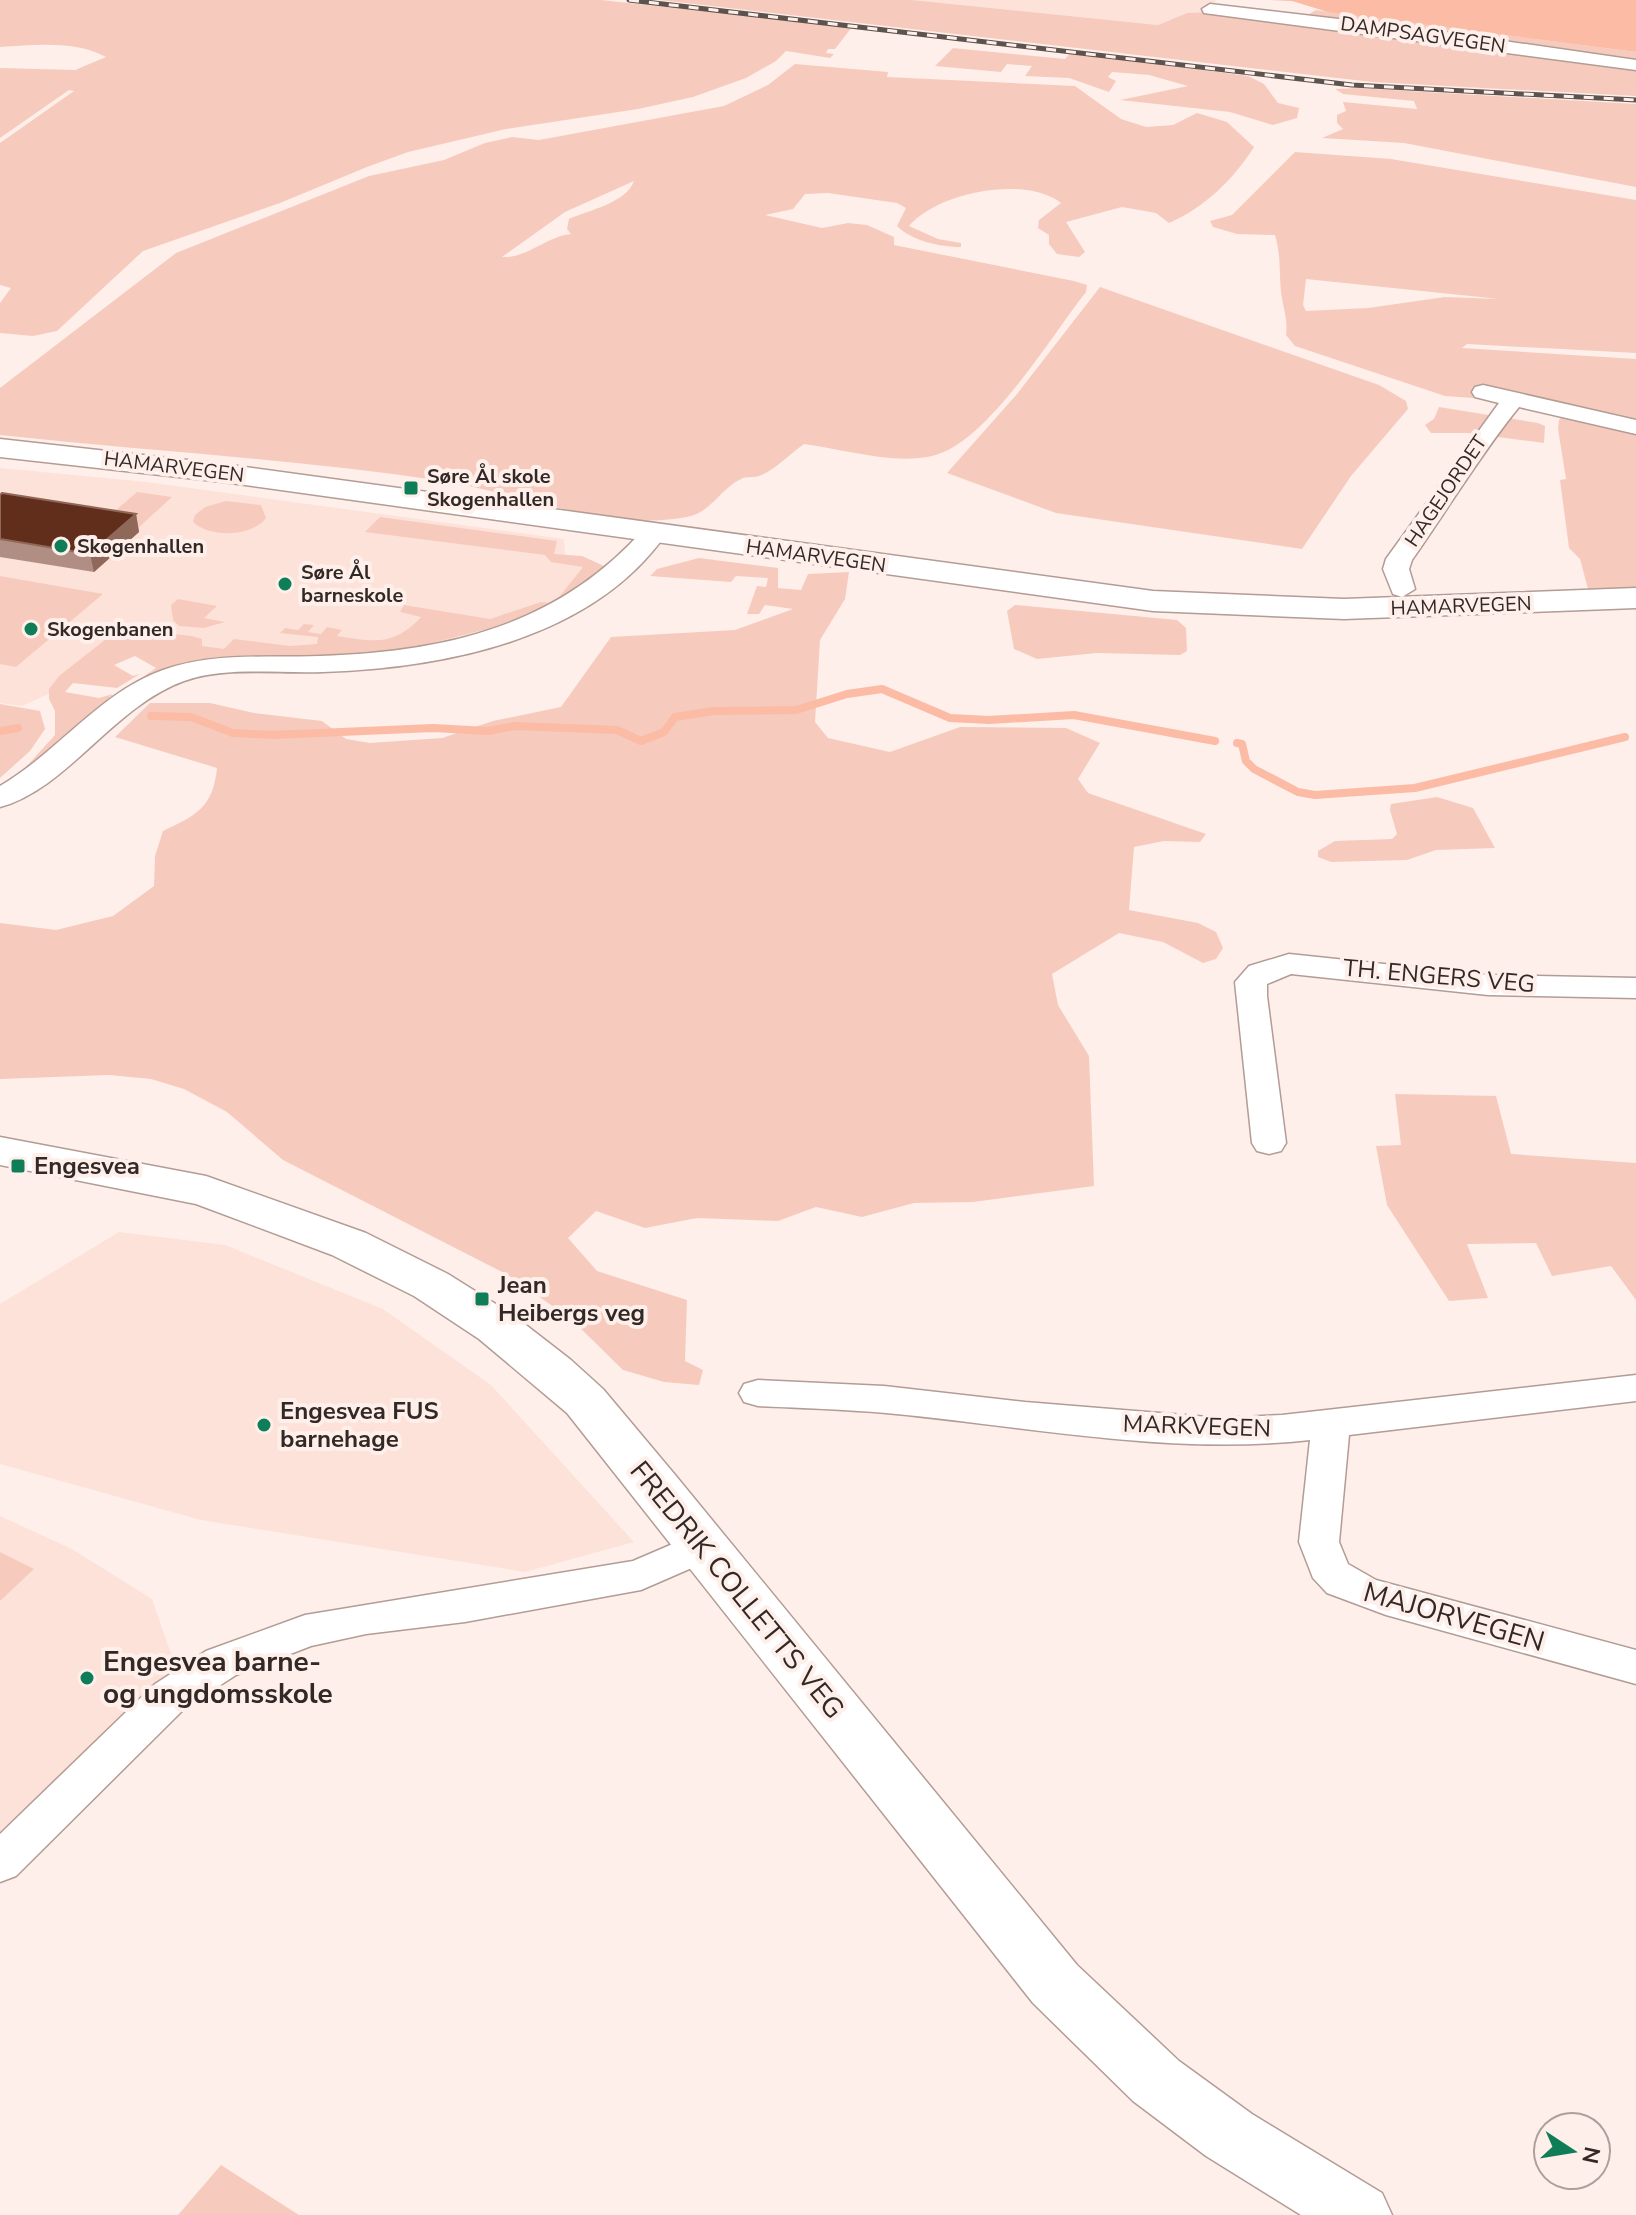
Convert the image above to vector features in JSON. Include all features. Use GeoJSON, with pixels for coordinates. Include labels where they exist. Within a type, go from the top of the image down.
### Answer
{"type":"FeatureCollection","features":[{"type":"Feature","properties":{"kind":"main road","name":"HAMARVEGEN"},"geometry":{"type":"LineString","coordinates":[[0,448],[223,473],[1090,595],[1218,605],[1427,608],[1636,598]]}},
{"type":"Feature","properties":{"kind":"main road","name":"FREDRIK COLLETTS VEG"},"geometry":{"type":"LineString","coordinates":[[0,1151],[206,1191],[349,1244],[431,1285],[496,1327],[585,1401],[1055,1984],[1156,2081],[1229,2135],[1359,2215]]}},
{"type":"Feature","properties":{"kind":"street","name":"DAMPSAGVEGEN"},"geometry":{"type":"LineString","coordinates":[[1210,9],[1407,32],[1636,65]]}},
{"type":"Feature","properties":{"kind":"street"},"geometry":{"type":"LineString","coordinates":[[1483,392],[1636,427]]}},
{"type":"Feature","properties":{"kind":"street","name":"HAGEJORDET"},"geometry":{"type":"LineString","coordinates":[[1402,589],[1396,569],[1399,559],[1459,478],[1482,438],[1514,399]]}},
{"type":"Feature","properties":{"kind":"street"},"geometry":{"type":"LineString","coordinates":[[0,798],[46,770],[140,691],[173,676],[210,669],[375,660],[513,629],[547,617],[587,596],[653,534]]}},
{"type":"Feature","properties":{"kind":"street","name":"TH. ENGERS VEG"},"geometry":{"type":"LineString","coordinates":[[1269,1143],[1251,982],[1260,973],[1289,964],[1488,985],[1636,988]]}},
{"type":"Feature","properties":{"kind":"street","name":"MARKVEGEN"},"geometry":{"type":"LineString","coordinates":[[758,1393],[803,1392],[1025,1416],[1221,1432],[1331,1423],[1636,1388]]}},
{"type":"Feature","properties":{"kind":"street","name":"MAJORVEGEN"},"geometry":{"type":"LineString","coordinates":[[1331,1423],[1319,1542],[1323,1561],[1334,1577],[1353,1589],[1386,1599],[1636,1667]]}},
{"type":"Feature","properties":{"kind":"street"},"geometry":{"type":"LineString","coordinates":[[0,1863],[170,1696],[221,1663],[305,1631],[366,1618],[465,1606],[641,1575],[703,1546]]}},
{"type":"Feature","properties":{"kind":"shaded area"},"geometry":{"type":"Polygon","coordinates":[[[0,0],[601,0],[852,27],[835,49],[828,49],[826,53],[834,54],[830,58],[786,51],[776,61],[746,78],[693,97],[638,109],[506,129],[408,152],[280,203],[143,251],[57,331],[33,336],[0,333],[0,303],[11,288],[0,285],[0,143],[74,91],[69,90],[0,138],[0,68],[75,70],[106,57],[68,46],[0,47],[0,0]]]}},
{"type":"Feature","properties":{"kind":"shaded area"},"geometry":{"type":"Polygon","coordinates":[[[659,0],[912,0],[1158,25],[1187,13],[1208,12],[1294,23],[1316,10],[1636,52],[1636,96],[1372,82],[659,0]]]}},
{"type":"Feature","properties":{"kind":"shaded area"},"geometry":{"type":"Polygon","coordinates":[[[912,0],[1216,1],[1208,12],[1187,13],[1158,25],[912,0]]]}},
{"type":"Feature","properties":{"kind":"shaded area"},"geometry":{"type":"Polygon","coordinates":[[[1270,0],[1636,0],[1636,52],[1328,12],[1292,1],[1270,0]]]}},
{"type":"Feature","properties":{"kind":"shaded area"},"geometry":{"type":"Polygon","coordinates":[[[953,48],[1065,59],[1071,52],[1248,76],[1264,84],[1278,103],[1299,108],[1297,118],[1273,125],[1230,112],[1120,100],[1188,86],[1149,75],[1112,72],[1108,77],[1116,81],[1109,92],[1069,78],[1025,76],[1032,66],[1007,64],[1001,72],[935,66],[953,48]]]}},
{"type":"Feature","properties":{"kind":"shaded area"},"geometry":{"type":"Polygon","coordinates":[[[795,64],[888,72],[887,77],[1075,86],[1121,119],[1146,127],[1173,125],[1197,113],[1227,122],[1254,147],[1217,191],[1169,223],[1156,213],[1122,207],[1066,222],[1085,252],[1079,257],[1057,254],[1049,244],[1049,235],[1038,228],[1039,220],[1061,203],[1026,190],[982,191],[960,196],[922,214],[909,226],[938,239],[961,243],[961,247],[944,246],[910,236],[897,226],[906,208],[897,203],[828,193],[805,194],[793,209],[765,215],[822,228],[848,223],[867,225],[894,237],[894,245],[1074,281],[1087,285],[1086,292],[995,411],[953,448],[932,456],[901,459],[804,444],[771,470],[741,479],[703,510],[687,517],[627,519],[564,509],[442,481],[387,473],[0,435],[0,388],[176,253],[369,176],[444,160],[485,143],[512,137],[539,140],[724,106],[768,85],[795,64]],[[634,181],[565,212],[502,257],[520,255],[571,234],[567,229],[569,219],[615,200],[630,189],[634,181]]]}},
{"type":"Feature","properties":{"kind":"shaded area"},"geometry":{"type":"Polygon","coordinates":[[[1335,89],[1636,104],[1636,187],[1404,143],[1322,138],[1343,129],[1337,123],[1337,115],[1346,111],[1343,102],[1417,109],[1414,101],[1343,94],[1335,89]]]}},
{"type":"Feature","properties":{"kind":"shaded area"},"geometry":{"type":"Polygon","coordinates":[[[1295,152],[1391,159],[1636,200],[1636,353],[1467,344],[1462,348],[1636,359],[1636,588],[1588,589],[1580,559],[1569,548],[1560,480],[1566,479],[1558,429],[1559,420],[1571,405],[1445,396],[1295,346],[1286,335],[1275,235],[1237,234],[1213,227],[1210,221],[1232,215],[1295,152]],[[1306,279],[1303,305],[1306,311],[1368,308],[1445,297],[1499,299],[1306,279]]]}},
{"type":"Feature","properties":{"kind":"shaded area"},"geometry":{"type":"Polygon","coordinates":[[[1100,287],[1379,385],[1406,401],[1408,409],[1351,476],[1302,549],[1056,513],[947,473],[1017,394],[1100,287]]]}},
{"type":"Feature","properties":{"kind":"shaded area"},"geometry":{"type":"Polygon","coordinates":[[[1439,407],[1538,423],[1545,426],[1544,443],[1468,433],[1431,433],[1425,425],[1434,419],[1439,407]]]}},
{"type":"Feature","properties":{"kind":"shaded area","name":"Søre Ål barneskole"},"geometry":{"type":"Polygon","coordinates":[[[0,468],[147,482],[564,539],[565,555],[584,567],[555,602],[488,620],[372,642],[225,653],[113,645],[55,691],[22,706],[0,703],[0,468]]]}},
{"type":"Feature","properties":{"kind":"shaded area"},"geometry":{"type":"Polygon","coordinates":[[[137,492],[172,497],[137,529],[101,523],[137,492]]]}},
{"type":"Feature","properties":{"kind":"shaded area"},"geometry":{"type":"Polygon","coordinates":[[[226,501],[261,505],[266,518],[251,529],[231,533],[210,531],[193,522],[195,515],[205,507],[226,501]]]}},
{"type":"Feature","properties":{"kind":"shaded area"},"geometry":{"type":"Polygon","coordinates":[[[380,517],[557,541],[554,554],[582,556],[604,566],[590,583],[555,602],[583,567],[551,562],[545,555],[365,532],[380,517]]]}},
{"type":"Feature","properties":{"kind":"shaded area"},"geometry":{"type":"Polygon","coordinates":[[[699,558],[778,568],[778,588],[801,590],[808,574],[849,572],[845,599],[820,640],[815,722],[828,738],[890,752],[960,727],[1066,728],[1100,743],[1078,779],[1088,793],[1206,834],[1200,842],[1164,841],[1134,847],[1129,910],[1198,923],[1216,932],[1223,948],[1216,959],[1203,963],[1163,942],[1119,933],[1052,974],[1058,1005],[1089,1056],[1094,1186],[973,1202],[914,1203],[862,1217],[816,1207],[778,1221],[697,1218],[645,1228],[596,1211],[568,1238],[597,1271],[687,1300],[685,1361],[703,1370],[699,1385],[664,1382],[623,1370],[571,1319],[508,1275],[283,1160],[227,1112],[184,1089],[151,1079],[109,1075],[0,1079],[0,923],[56,930],[113,916],[154,886],[155,856],[163,831],[194,814],[212,792],[217,768],[115,737],[150,703],[210,703],[254,713],[322,721],[346,739],[370,743],[442,738],[493,721],[561,707],[611,637],[735,630],[793,609],[765,605],[759,614],[747,614],[757,586],[766,587],[768,578],[736,576],[731,582],[650,576],[657,569],[699,558]]]}},
{"type":"Feature","properties":{"kind":"shaded area","name":"Skogenbanen"},"geometry":{"type":"Polygon","coordinates":[[[0,576],[103,594],[16,667],[0,664],[0,576]]]}},
{"type":"Feature","properties":{"kind":"shaded area"},"geometry":{"type":"Polygon","coordinates":[[[178,599],[217,606],[204,618],[225,622],[204,628],[179,626],[173,620],[171,605],[178,599]]]}},
{"type":"Feature","properties":{"kind":"shaded area"},"geometry":{"type":"Polygon","coordinates":[[[541,602],[559,604],[507,624],[405,650],[159,674],[134,683],[156,668],[135,656],[114,665],[133,676],[140,674],[117,688],[73,683],[65,692],[99,698],[113,694],[108,699],[112,703],[17,777],[55,735],[55,711],[49,699],[49,689],[59,676],[120,628],[192,636],[202,639],[202,646],[224,649],[234,639],[290,646],[317,644],[318,637],[280,633],[285,628],[298,630],[304,624],[314,625],[308,632],[321,634],[327,627],[342,630],[337,636],[362,640],[393,637],[421,617],[400,612],[404,605],[490,619],[541,602]]]}},
{"type":"Feature","properties":{"kind":"shaded area"},"geometry":{"type":"Polygon","coordinates":[[[1015,605],[1177,620],[1186,628],[1187,651],[1180,655],[1097,653],[1037,659],[1014,649],[1007,611],[1015,605]]]}},
{"type":"Feature","properties":{"kind":"shaded area"},"geometry":{"type":"Polygon","coordinates":[[[0,704],[40,711],[45,729],[30,751],[0,778],[0,704]]]}},
{"type":"Feature","properties":{"kind":"shaded area"},"geometry":{"type":"Polygon","coordinates":[[[1437,797],[1473,808],[1495,848],[1436,850],[1407,860],[1331,862],[1318,857],[1318,851],[1335,841],[1392,839],[1397,834],[1391,804],[1437,797]]]}},
{"type":"Feature","properties":{"kind":"shaded area"},"geometry":{"type":"Polygon","coordinates":[[[1395,1094],[1496,1096],[1511,1154],[1636,1163],[1636,1300],[1611,1266],[1552,1276],[1536,1243],[1467,1244],[1488,1298],[1449,1301],[1387,1205],[1376,1146],[1401,1145],[1395,1094]]]}},
{"type":"Feature","properties":{"kind":"shaded area","name":"Engesvea FUS barnehage"},"geometry":{"type":"Polygon","coordinates":[[[119,1232],[225,1245],[383,1309],[491,1385],[634,1542],[525,1572],[201,1520],[0,1464],[0,1304],[119,1232]]]}},
{"type":"Feature","properties":{"kind":"shaded area","name":"Engesvea barne- og ungdomsskole"},"geometry":{"type":"Polygon","coordinates":[[[0,1516],[72,1549],[152,1599],[170,1651],[185,1669],[0,1849],[0,1516]]]}},
{"type":"Feature","properties":{"kind":"shaded area"},"geometry":{"type":"Polygon","coordinates":[[[0,1552],[34,1569],[0,1601],[0,1552]]]}},
{"type":"Feature","properties":{"kind":"shaded area"},"geometry":{"type":"Polygon","coordinates":[[[221,2165],[299,2215],[178,2215],[221,2165]]]}},
{"type":"Feature","properties":{"kind":"building"},"geometry":{"type":"Polygon","coordinates":[[[2,493],[136,514],[90,554],[0,539],[2,493]]]}},
{"type":"Feature","properties":{"kind":"waterway"},"geometry":{"type":"LineString","coordinates":[[151,716],[191,717],[233,733],[272,735],[433,728],[488,731],[515,726],[617,730],[641,741],[664,732],[675,717],[713,711],[796,710],[847,694],[882,689],[950,718],[989,720],[1074,715],[1215,741]]}},
{"type":"Feature","properties":{"kind":"waterway"},"geometry":{"type":"LineString","coordinates":[[0,731],[18,728]]}},
{"type":"Feature","properties":{"kind":"waterway"},"geometry":{"type":"LineString","coordinates":[[1237,743],[1242,744],[1246,761],[1254,769],[1298,792],[1315,795],[1415,788],[1625,737]]}},
{"type":"Feature","properties":{"kind":"railway"},"geometry":{"type":"LineString","coordinates":[[629,0],[1352,85],[1636,100]]}},
{"type":"Feature","properties":{"kind":"place","name":"Søre Ål skole Skogenhallen"},"geometry":{"type":"Point","coordinates":[411,488]}},
{"type":"Feature","properties":{"kind":"place","name":"Skogenhallen"},"geometry":{"type":"Point","coordinates":[61,546]}},
{"type":"Feature","properties":{"kind":"place","name":"Søre Ål barneskole"},"geometry":{"type":"Point","coordinates":[285,584]}},
{"type":"Feature","properties":{"kind":"place","name":"Skogenbanen"},"geometry":{"type":"Point","coordinates":[31,629]}},
{"type":"Feature","properties":{"kind":"place","name":"Engesvea"},"geometry":{"type":"Point","coordinates":[18,1166]}},
{"type":"Feature","properties":{"kind":"place","name":"Jean Heibergs veg"},"geometry":{"type":"Point","coordinates":[482,1299]}},
{"type":"Feature","properties":{"kind":"place","name":"Engesvea FUS barnehage"},"geometry":{"type":"Point","coordinates":[264,1425]}},
{"type":"Feature","properties":{"kind":"place","name":"Engesvea barne- og ungdomsskole"},"geometry":{"type":"Point","coordinates":[87,1678]}}]}
